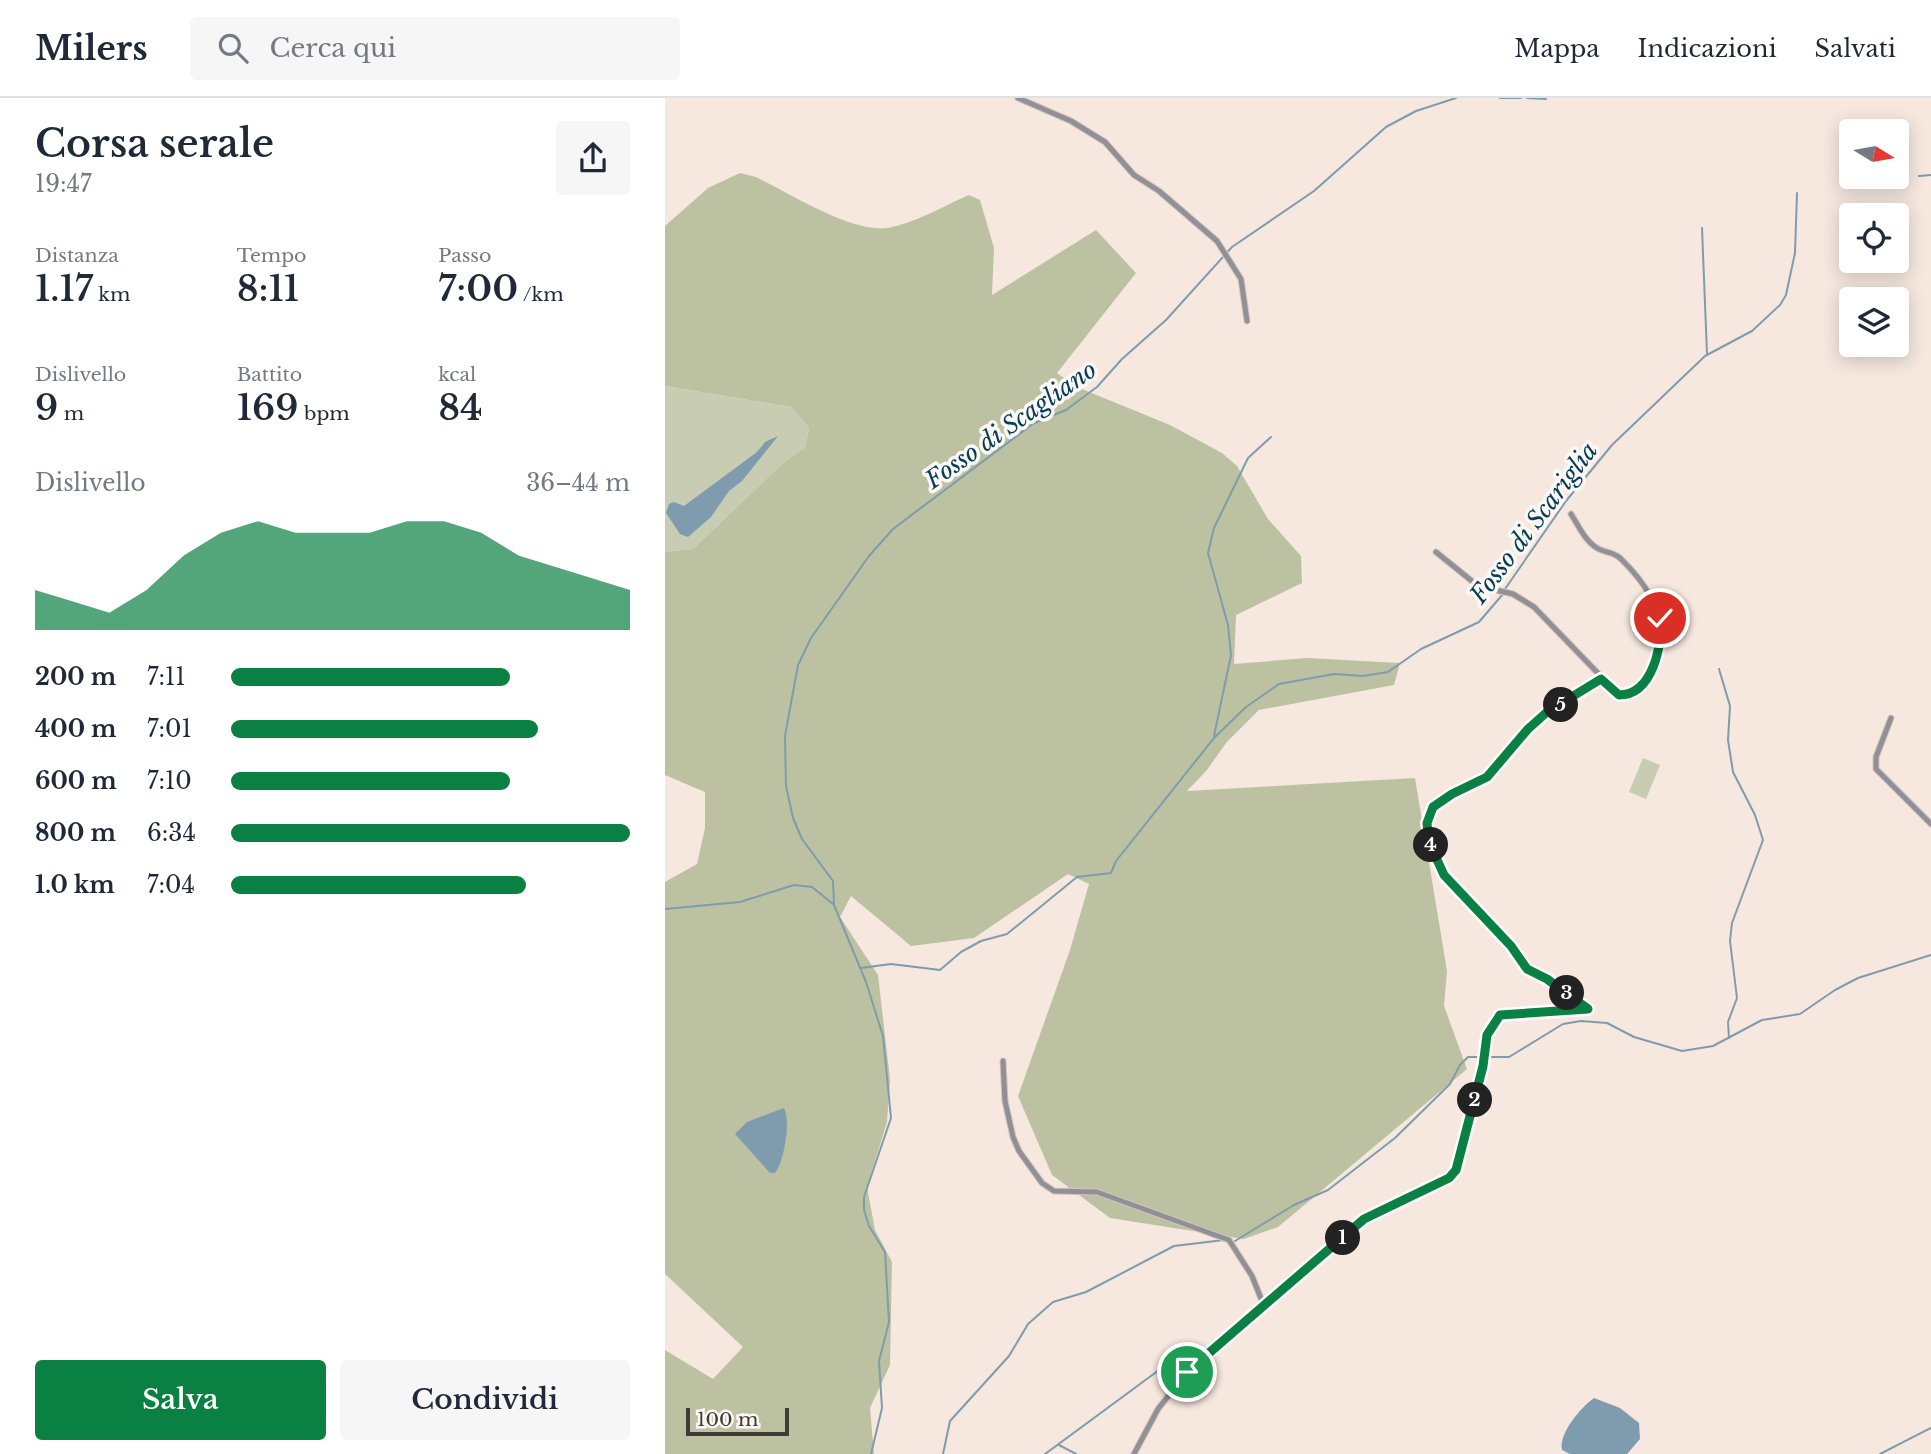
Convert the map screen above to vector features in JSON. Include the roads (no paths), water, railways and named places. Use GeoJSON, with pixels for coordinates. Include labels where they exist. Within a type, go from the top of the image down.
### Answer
{"type":"FeatureCollection","features":[{"type":"Feature","properties":{"kind":"street"},"geometry":{"type":"LineString","coordinates":[[1018,98],[1071,121],[1105,142],[1134,176],[1159,191],[1217,241],[1241,279],[1247,321]]}},
{"type":"Feature","properties":{"kind":"street"},"geometry":{"type":"LineString","coordinates":[[1436,552],[1478,586],[1513,594],[1534,607],[1619,695],[1637,689],[1657,658],[1660,618],[1640,581],[1620,557],[1591,544],[1571,514]]}},
{"type":"Feature","properties":{"kind":"street"},"geometry":{"type":"LineString","coordinates":[[1134,1454],[1158,1409],[1187,1372],[1364,1219],[1449,1178],[1456,1170],[1483,1066],[1487,1035],[1500,1015],[1588,1009],[1547,979],[1527,969],[1511,946],[1444,875],[1429,842],[1427,823],[1433,807],[1452,794],[1487,777],[1528,729],[1547,712],[1601,679]]}},
{"type":"Feature","properties":{"kind":"street"},"geometry":{"type":"LineString","coordinates":[[1891,718],[1876,757],[1876,769],[1931,824]]}},
{"type":"Feature","properties":{"kind":"street"},"geometry":{"type":"LineString","coordinates":[[1003,1061],[1005,1101],[1013,1137],[1019,1151],[1042,1183],[1054,1191],[1097,1192],[1229,1240],[1252,1276],[1264,1306]]}},
{"type":"Feature","properties":{"kind":"water"},"geometry":{"type":"Polygon","coordinates":[[[778,436],[742,481],[729,491],[711,517],[688,537],[680,534],[666,513],[669,504],[674,502],[684,506],[757,452],[765,442],[778,436]]]}},
{"type":"Feature","properties":{"kind":"water"},"geometry":{"type":"Polygon","coordinates":[[[784,1108],[787,1131],[784,1151],[775,1173],[770,1173],[735,1134],[747,1122],[784,1108]]]}},
{"type":"Feature","properties":{"kind":"water"},"geometry":{"type":"Polygon","coordinates":[[[1594,1398],[1620,1408],[1639,1423],[1640,1439],[1627,1454],[1570,1454],[1562,1450],[1563,1436],[1567,1429],[1577,1414],[1594,1398]]]}},
{"type":"Feature","properties":{"kind":"waterway","name":"Fosso di Scagliano"},"geometry":{"type":"LineString","coordinates":[[871,1454],[882,1408],[879,1361],[889,1322],[885,1252],[869,1226],[864,1210],[864,1197],[891,1118],[883,1036],[866,982],[834,905],[833,881],[802,839],[793,818],[786,786],[785,736],[798,665],[811,638],[869,556],[893,529],[1034,423],[1066,410],[1097,387],[1122,359],[1166,320],[1232,247],[1314,191],[1386,127],[1416,111],[1456,98]]}},
{"type":"Feature","properties":{"kind":"waterway","name":"Fosso di Scagliano"},"geometry":{"type":"LineString","coordinates":[[1500,98],[1521,98]]}},
{"type":"Feature","properties":{"kind":"waterway","name":"Fosso di Scagliano"},"geometry":{"type":"LineString","coordinates":[[1527,98],[1546,99]]}},
{"type":"Feature","properties":{"kind":"waterway"},"geometry":{"type":"LineString","coordinates":[[1919,176],[1931,175]]}},
{"type":"Feature","properties":{"kind":"waterway","name":"Fosso di Scariglia"},"geometry":{"type":"LineString","coordinates":[[1505,589],[1566,501],[1612,445],[1705,356],[1752,331],[1780,305],[1786,295],[1795,253],[1797,193]]}},
{"type":"Feature","properties":{"kind":"waterway"},"geometry":{"type":"LineString","coordinates":[[1702,228],[1707,354]]}},
{"type":"Feature","properties":{"kind":"waterway"},"geometry":{"type":"LineString","coordinates":[[1214,736],[1231,655],[1228,625],[1208,553],[1214,528],[1248,458],[1271,437]]}},
{"type":"Feature","properties":{"kind":"waterway","name":"Fosso di Scariglia"},"geometry":{"type":"LineString","coordinates":[[861,968],[891,964],[940,970],[961,952],[981,941],[1007,934],[1077,877],[1111,873],[1116,861],[1214,738],[1246,707],[1279,684],[1334,674],[1363,676],[1388,672],[1421,649],[1479,622],[1503,594]]}},
{"type":"Feature","properties":{"kind":"waterway"},"geometry":{"type":"LineString","coordinates":[[1719,669],[1730,706],[1728,740],[1733,772],[1755,815],[1763,840],[1732,923],[1730,941],[1737,998],[1728,1022],[1729,1038]]}},
{"type":"Feature","properties":{"kind":"waterway"},"geometry":{"type":"LineString","coordinates":[[665,909],[740,902],[794,885],[812,887],[833,904]]}},
{"type":"Feature","properties":{"kind":"waterway"},"geometry":{"type":"LineString","coordinates":[[1235,1241],[1294,1205],[1328,1190],[1395,1138],[1450,1084],[1460,1065],[1468,1057],[1509,1057],[1563,1024],[1581,1021],[1607,1023],[1634,1037],[1682,1051],[1713,1046],[1762,1020],[1800,1014],[1858,978],[1931,955]]}},
{"type":"Feature","properties":{"kind":"waterway"},"geometry":{"type":"LineString","coordinates":[[943,1454],[950,1421],[1009,1356],[1028,1324],[1053,1302],[1086,1292],[1174,1246],[1224,1240]]}},
{"type":"Feature","properties":{"kind":"waterway"},"geometry":{"type":"LineString","coordinates":[[1045,1454],[1193,1345]]}},
{"type":"Feature","properties":{"kind":"waterway"},"geometry":{"type":"LineString","coordinates":[[1880,1454],[1931,1428]]}},
{"type":"Feature","properties":{"kind":"waterway"},"geometry":{"type":"LineString","coordinates":[[1059,1445],[1076,1454]]}}]}
